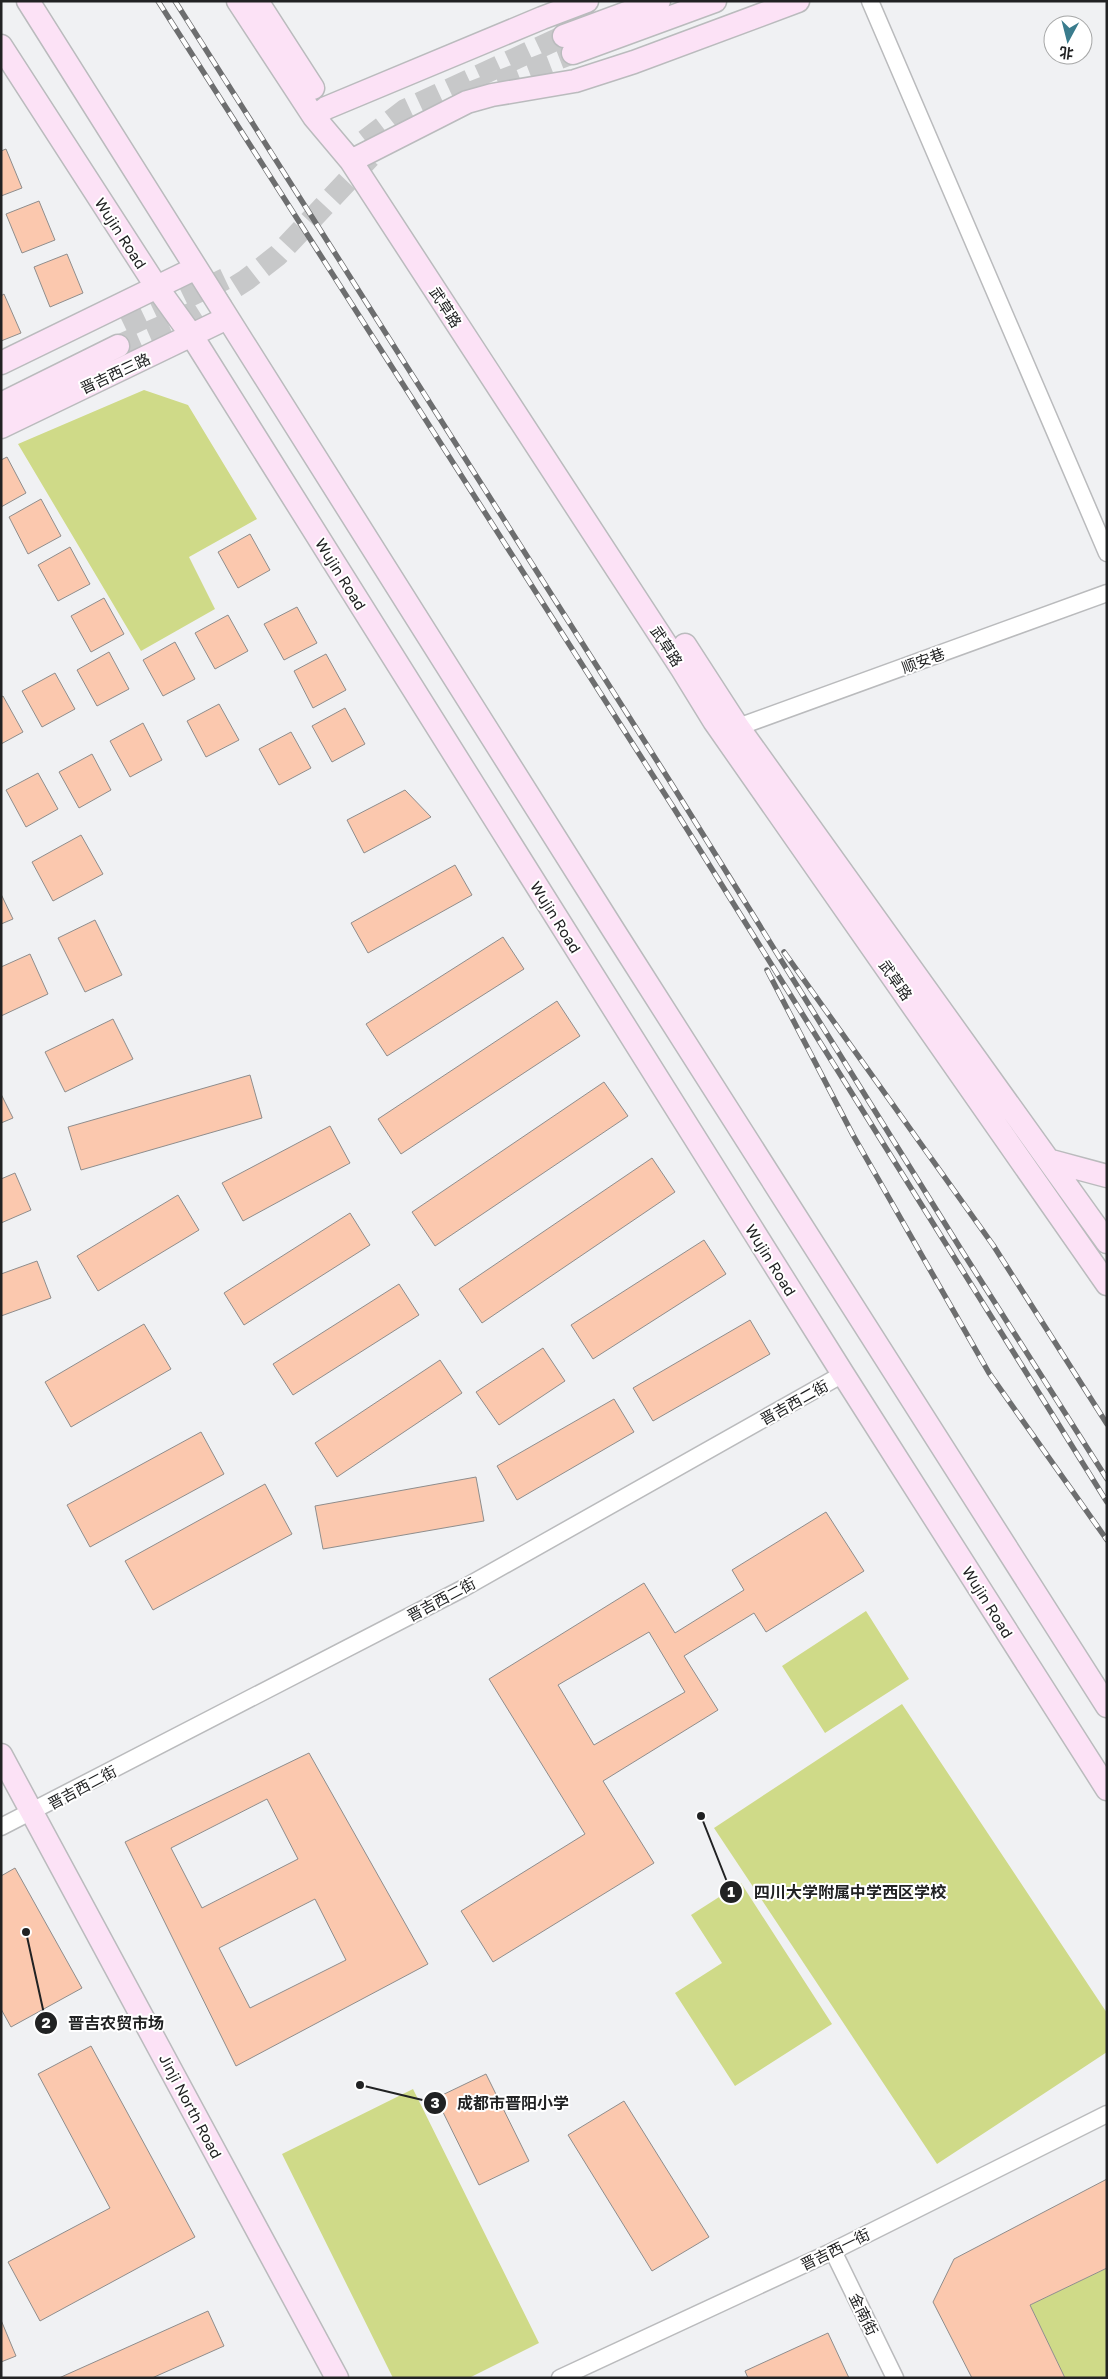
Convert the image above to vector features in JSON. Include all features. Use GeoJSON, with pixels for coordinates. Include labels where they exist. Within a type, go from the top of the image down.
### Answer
{"type":"FeatureCollection","features":[{"type":"Feature","properties":{"kind":"street"},"geometry":{"type":"LineString","coordinates":[[28,1],[1107,1706]]}},
{"type":"Feature","properties":{"kind":"street","name":"武草路"},"geometry":{"type":"LineString","coordinates":[[238,1],[320,112],[358,158],[738,727],[1051,1162],[1104,1231]]}},
{"type":"Feature","properties":{"kind":"street","name":"武草路"},"geometry":{"type":"LineString","coordinates":[[257,1],[320,112]]}},
{"type":"Feature","properties":{"kind":"street"},"geometry":{"type":"LineString","coordinates":[[320,112],[542,18],[587,1]]}},
{"type":"Feature","properties":{"kind":"street"},"geometry":{"type":"LineString","coordinates":[[659,1],[568,44],[714,1]]}},
{"type":"Feature","properties":{"kind":"street"},"geometry":{"type":"LineString","coordinates":[[358,158],[467,102],[492,95],[575,82],[798,1]]}},
{"type":"Feature","properties":{"kind":"street"},"geometry":{"type":"LineString","coordinates":[[870,1],[1107,553]]}},
{"type":"Feature","properties":{"kind":"street","name":"Wujin Road"},"geometry":{"type":"LineString","coordinates":[[1,46],[156,286],[192,336],[843,1374],[1107,1790]]}},
{"type":"Feature","properties":{"kind":"street","name":"武草路"},"geometry":{"type":"LineString","coordinates":[[358,158],[714,721],[1078,1241],[1100,1256],[1107,1284]]}},
{"type":"Feature","properties":{"kind":"street"},"geometry":{"type":"LineString","coordinates":[[1,363],[196,268]]}},
{"type":"Feature","properties":{"kind":"street","name":"晋吉西三路"},"geometry":{"type":"LineString","coordinates":[[1,427],[227,318]]}},
{"type":"Feature","properties":{"kind":"street","name":"晋吉西三路"},"geometry":{"type":"LineString","coordinates":[[1,388],[115,340],[1,404]]}},
{"type":"Feature","properties":{"kind":"street","name":"顺安巷"},"geometry":{"type":"LineString","coordinates":[[738,727],[1107,592]]}},
{"type":"Feature","properties":{"kind":"street"},"geometry":{"type":"LineString","coordinates":[[1051,1162],[1107,1176]]}},
{"type":"Feature","properties":{"kind":"street"},"geometry":{"type":"LineString","coordinates":[[1078,1241],[1104,1231]]}},
{"type":"Feature","properties":{"kind":"street","name":"晋吉西二街"},"geometry":{"type":"LineString","coordinates":[[1,1827],[32,1813],[462,1589],[843,1374]]}},
{"type":"Feature","properties":{"kind":"street","name":"Jinji North Road"},"geometry":{"type":"LineString","coordinates":[[1,1754],[338,2378]]}},
{"type":"Feature","properties":{"kind":"street","name":"晋吉西一街"},"geometry":{"type":"LineString","coordinates":[[560,2378],[833,2251],[1107,2114]]}},
{"type":"Feature","properties":{"kind":"street","name":"金南街"},"geometry":{"type":"LineString","coordinates":[[833,2251],[895,2378]]}},
{"type":"Feature","properties":{"kind":"green space"},"geometry":{"type":"Polygon","coordinates":[[[144,390],[188,405],[257,519],[189,557],[215,609],[141,651],[18,444],[144,390]]]}},
{"type":"Feature","properties":{"kind":"green space"},"geometry":{"type":"Polygon","coordinates":[[[866,1611],[909,1679],[825,1733],[782,1666],[866,1611]]]}},
{"type":"Feature","properties":{"kind":"green space"},"geometry":{"type":"Polygon","coordinates":[[[902,1704],[1107,2013],[1107,2052],[937,2164],[714,1828],[902,1704]]]}},
{"type":"Feature","properties":{"kind":"green space"},"geometry":{"type":"Polygon","coordinates":[[[741,1883],[832,2024],[735,2086],[675,1993],[722,1963],[691,1915],[741,1883]]]}},
{"type":"Feature","properties":{"kind":"green space"},"geometry":{"type":"Polygon","coordinates":[[[413,2089],[539,2343],[469,2378],[393,2378],[282,2154],[413,2089]]]}},
{"type":"Feature","properties":{"kind":"green space"},"geometry":{"type":"Polygon","coordinates":[[[1107,2268],[1107,2378],[1065,2378],[1030,2305],[1107,2268]]]}},
{"type":"Feature","properties":{"kind":"building"},"geometry":{"type":"Polygon","coordinates":[[[6,149],[22,188],[1,196],[1,151],[6,149]]]}},
{"type":"Feature","properties":{"kind":"building"},"geometry":{"type":"Polygon","coordinates":[[[39,201],[55,240],[22,253],[6,214],[39,201]]]}},
{"type":"Feature","properties":{"kind":"building"},"geometry":{"type":"Polygon","coordinates":[[[67,254],[83,293],[50,307],[34,267],[67,254]]]}},
{"type":"Feature","properties":{"kind":"building"},"geometry":{"type":"Polygon","coordinates":[[[4,294],[21,333],[1,341],[1,296],[4,294]]]}},
{"type":"Feature","properties":{"kind":"building"},"geometry":{"type":"Polygon","coordinates":[[[7,457],[26,493],[1,507],[1,460],[7,457]]]}},
{"type":"Feature","properties":{"kind":"building"},"geometry":{"type":"Polygon","coordinates":[[[41,499],[61,536],[28,554],[9,517],[41,499]]]}},
{"type":"Feature","properties":{"kind":"building"},"geometry":{"type":"Polygon","coordinates":[[[250,534],[270,570],[238,588],[218,552],[250,534]]]}},
{"type":"Feature","properties":{"kind":"building"},"geometry":{"type":"Polygon","coordinates":[[[70,547],[90,584],[58,601],[38,565],[70,547]]]}},
{"type":"Feature","properties":{"kind":"building"},"geometry":{"type":"Polygon","coordinates":[[[104,598],[124,634],[91,652],[71,616],[104,598]]]}},
{"type":"Feature","properties":{"kind":"building"},"geometry":{"type":"Polygon","coordinates":[[[297,607],[317,643],[284,660],[264,624],[297,607]]]}},
{"type":"Feature","properties":{"kind":"building"},"geometry":{"type":"Polygon","coordinates":[[[228,615],[248,651],[215,669],[195,633],[228,615]]]}},
{"type":"Feature","properties":{"kind":"building"},"geometry":{"type":"Polygon","coordinates":[[[175,642],[195,679],[163,696],[143,660],[175,642]]]}},
{"type":"Feature","properties":{"kind":"building"},"geometry":{"type":"Polygon","coordinates":[[[109,652],[129,689],[97,706],[77,670],[109,652]]]}},
{"type":"Feature","properties":{"kind":"building"},"geometry":{"type":"Polygon","coordinates":[[[326,654],[346,690],[313,708],[294,671],[326,654]]]}},
{"type":"Feature","properties":{"kind":"building"},"geometry":{"type":"Polygon","coordinates":[[[55,673],[75,709],[42,727],[22,691],[55,673]]]}},
{"type":"Feature","properties":{"kind":"building"},"geometry":{"type":"Polygon","coordinates":[[[3,696],[23,732],[1,744],[1,697],[3,696]]]}},
{"type":"Feature","properties":{"kind":"building"},"geometry":{"type":"Polygon","coordinates":[[[219,704],[239,740],[206,757],[187,721],[219,704]]]}},
{"type":"Feature","properties":{"kind":"building"},"geometry":{"type":"Polygon","coordinates":[[[345,708],[365,744],[332,762],[312,726],[345,708]]]}},
{"type":"Feature","properties":{"kind":"building"},"geometry":{"type":"Polygon","coordinates":[[[143,723],[162,760],[130,777],[110,741],[143,723]]]}},
{"type":"Feature","properties":{"kind":"building"},"geometry":{"type":"Polygon","coordinates":[[[291,732],[311,768],[279,785],[259,749],[291,732]]]}},
{"type":"Feature","properties":{"kind":"building"},"geometry":{"type":"Polygon","coordinates":[[[92,754],[111,790],[79,808],[59,772],[92,754]]]}},
{"type":"Feature","properties":{"kind":"building"},"geometry":{"type":"Polygon","coordinates":[[[38,773],[58,809],[26,827],[6,790],[38,773]]]}},
{"type":"Feature","properties":{"kind":"building"},"geometry":{"type":"Polygon","coordinates":[[[405,790],[431,817],[364,853],[347,820],[405,790]]]}},
{"type":"Feature","properties":{"kind":"building"},"geometry":{"type":"Polygon","coordinates":[[[81,835],[103,874],[53,901],[32,862],[81,835]]]}},
{"type":"Feature","properties":{"kind":"building"},"geometry":{"type":"Polygon","coordinates":[[[455,865],[472,895],[368,953],[351,923],[455,865]]]}},
{"type":"Feature","properties":{"kind":"building"},"geometry":{"type":"Polygon","coordinates":[[[1,894],[13,919],[1,924],[1,894]]]}},
{"type":"Feature","properties":{"kind":"building"},"geometry":{"type":"Polygon","coordinates":[[[95,920],[122,975],[85,992],[58,938],[95,920]]]}},
{"type":"Feature","properties":{"kind":"building"},"geometry":{"type":"Polygon","coordinates":[[[503,937],[524,969],[387,1056],[366,1024],[503,937]]]}},
{"type":"Feature","properties":{"kind":"building"},"geometry":{"type":"Polygon","coordinates":[[[30,954],[48,994],[1,1016],[1,967],[30,954]]]}},
{"type":"Feature","properties":{"kind":"building"},"geometry":{"type":"Polygon","coordinates":[[[557,1001],[580,1036],[401,1154],[378,1119],[557,1001]]]}},
{"type":"Feature","properties":{"kind":"building"},"geometry":{"type":"Polygon","coordinates":[[[113,1019],[133,1059],[65,1092],[45,1052],[113,1019]]]}},
{"type":"Feature","properties":{"kind":"building"},"geometry":{"type":"Polygon","coordinates":[[[250,1075],[262,1118],[81,1170],[68,1127],[250,1075]]]}},
{"type":"Feature","properties":{"kind":"building"},"geometry":{"type":"Polygon","coordinates":[[[604,1082],[628,1116],[435,1246],[412,1212],[604,1082]]]}},
{"type":"Feature","properties":{"kind":"building"},"geometry":{"type":"Polygon","coordinates":[[[1,1094],[13,1118],[1,1123],[1,1094]]]}},
{"type":"Feature","properties":{"kind":"building"},"geometry":{"type":"Polygon","coordinates":[[[330,1126],[350,1163],[243,1221],[222,1183],[330,1126]]]}},
{"type":"Feature","properties":{"kind":"building"},"geometry":{"type":"Polygon","coordinates":[[[652,1158],[675,1192],[482,1323],[459,1289],[652,1158]]]}},
{"type":"Feature","properties":{"kind":"building"},"geometry":{"type":"Polygon","coordinates":[[[15,1173],[31,1210],[1,1223],[1,1179],[15,1173]]]}},
{"type":"Feature","properties":{"kind":"building"},"geometry":{"type":"Polygon","coordinates":[[[178,1195],[199,1230],[98,1291],[77,1256],[178,1195]]]}},
{"type":"Feature","properties":{"kind":"building"},"geometry":{"type":"Polygon","coordinates":[[[350,1213],[370,1245],[244,1325],[224,1293],[350,1213]]]}},
{"type":"Feature","properties":{"kind":"building"},"geometry":{"type":"Polygon","coordinates":[[[704,1240],[726,1274],[593,1359],[571,1325],[704,1240]]]}},
{"type":"Feature","properties":{"kind":"building"},"geometry":{"type":"Polygon","coordinates":[[[37,1261],[51,1298],[1,1316],[1,1274],[37,1261]]]}},
{"type":"Feature","properties":{"kind":"building"},"geometry":{"type":"Polygon","coordinates":[[[399,1284],[419,1315],[293,1395],[273,1364],[399,1284]]]}},
{"type":"Feature","properties":{"kind":"building"},"geometry":{"type":"Polygon","coordinates":[[[750,1320],[770,1354],[653,1421],[633,1388],[750,1320]]]}},
{"type":"Feature","properties":{"kind":"building"},"geometry":{"type":"Polygon","coordinates":[[[144,1324],[171,1369],[71,1427],[45,1382],[144,1324]]]}},
{"type":"Feature","properties":{"kind":"building"},"geometry":{"type":"Polygon","coordinates":[[[543,1348],[565,1381],[499,1425],[476,1392],[543,1348]]]}},
{"type":"Feature","properties":{"kind":"building"},"geometry":{"type":"Polygon","coordinates":[[[440,1360],[462,1393],[337,1477],[315,1443],[440,1360]]]}},
{"type":"Feature","properties":{"kind":"building"},"geometry":{"type":"Polygon","coordinates":[[[614,1399],[634,1432],[517,1500],[497,1466],[614,1399]]]}},
{"type":"Feature","properties":{"kind":"building"},"geometry":{"type":"Polygon","coordinates":[[[201,1432],[224,1474],[90,1547],[67,1505],[201,1432]]]}},
{"type":"Feature","properties":{"kind":"building"},"geometry":{"type":"Polygon","coordinates":[[[476,1477],[484,1521],[323,1549],[315,1506],[476,1477]]]}},
{"type":"Feature","properties":{"kind":"building"},"geometry":{"type":"Polygon","coordinates":[[[265,1484],[292,1534],[153,1610],[125,1561],[265,1484]]]}},
{"type":"Feature","properties":{"kind":"building"},"geometry":{"type":"Polygon","coordinates":[[[826,1512],[864,1571],[766,1632],[754,1613],[684,1656],[718,1710],[603,1781],[654,1863],[493,1962],[461,1911],[585,1834],[489,1679],[644,1583],[675,1633],[744,1590],[732,1570],[826,1512]],[[649,1632],[558,1685],[594,1745],[685,1692],[649,1632]]]}},
{"type":"Feature","properties":{"kind":"building"},"geometry":{"type":"Polygon","coordinates":[[[309,1753],[428,1964],[236,2066],[125,1842],[309,1753]],[[267,1799],[171,1848],[202,1908],[298,1859],[267,1799]],[[315,1899],[219,1948],[250,2008],[346,1960],[315,1899]]]}},
{"type":"Feature","properties":{"kind":"building"},"geometry":{"type":"Polygon","coordinates":[[[15,1868],[82,1988],[11,2027],[1,2009],[1,1876],[15,1868]]]}},
{"type":"Feature","properties":{"kind":"building"},"geometry":{"type":"Polygon","coordinates":[[[91,2046],[195,2237],[40,2321],[8,2262],[110,2208],[38,2074],[91,2046]]]}},
{"type":"Feature","properties":{"kind":"building"},"geometry":{"type":"Polygon","coordinates":[[[486,2074],[529,2161],[479,2185],[436,2098],[486,2074]]]}},
{"type":"Feature","properties":{"kind":"building"},"geometry":{"type":"Polygon","coordinates":[[[624,2101],[709,2237],[652,2271],[568,2135],[624,2101]]]}},
{"type":"Feature","properties":{"kind":"building"},"geometry":{"type":"Polygon","coordinates":[[[1107,2179],[1107,2268],[1030,2305],[1065,2378],[972,2378],[933,2302],[954,2259],[1107,2179]]]}},
{"type":"Feature","properties":{"kind":"building"},"geometry":{"type":"Polygon","coordinates":[[[208,2311],[224,2346],[152,2378],[59,2378],[208,2311]]]}},
{"type":"Feature","properties":{"kind":"building"},"geometry":{"type":"Polygon","coordinates":[[[1,2320],[16,2356],[1,2362],[1,2320]]]}},
{"type":"Feature","properties":{"kind":"building"},"geometry":{"type":"Polygon","coordinates":[[[828,2333],[849,2378],[748,2378],[745,2371],[828,2333]]]}},
{"type":"Feature","properties":{"kind":"tunnel"},"geometry":{"type":"LineString","coordinates":[[342,164],[362,143],[405,110],[564,36]]}},
{"type":"Feature","properties":{"kind":"tunnel"},"geometry":{"type":"LineString","coordinates":[[467,94],[573,53]]}},
{"type":"Feature","properties":{"kind":"tunnel"},"geometry":{"type":"LineString","coordinates":[[118,346],[197,311],[246,280],[278,255],[370,157]]}},
{"type":"Feature","properties":{"kind":"tunnel"},"geometry":{"type":"LineString","coordinates":[[125,327],[225,279]]}},
{"type":"Feature","properties":{"kind":"railway"},"geometry":{"type":"LineString","coordinates":[[158,1],[675,810],[1107,1502]]}},
{"type":"Feature","properties":{"kind":"railway"},"geometry":{"type":"LineString","coordinates":[[175,1],[671,783],[962,1251],[1107,1479]]}},
{"type":"Feature","properties":{"kind":"railway"},"geometry":{"type":"LineString","coordinates":[[784,952],[993,1245],[1107,1424]]}},
{"type":"Feature","properties":{"kind":"railway"},"geometry":{"type":"LineString","coordinates":[[767,970],[853,1135],[989,1373],[1107,1540]]}},
{"type":"Feature","properties":{"kind":"place","name":"四川大学附属中学西区学校"},"geometry":{"type":"Point","coordinates":[701,1816]}},
{"type":"Feature","properties":{"kind":"place","name":"晋吉农贸市场"},"geometry":{"type":"Point","coordinates":[26,1932]}},
{"type":"Feature","properties":{"kind":"place","name":"成都市晋阳小学"},"geometry":{"type":"Point","coordinates":[360,2085]}}]}
